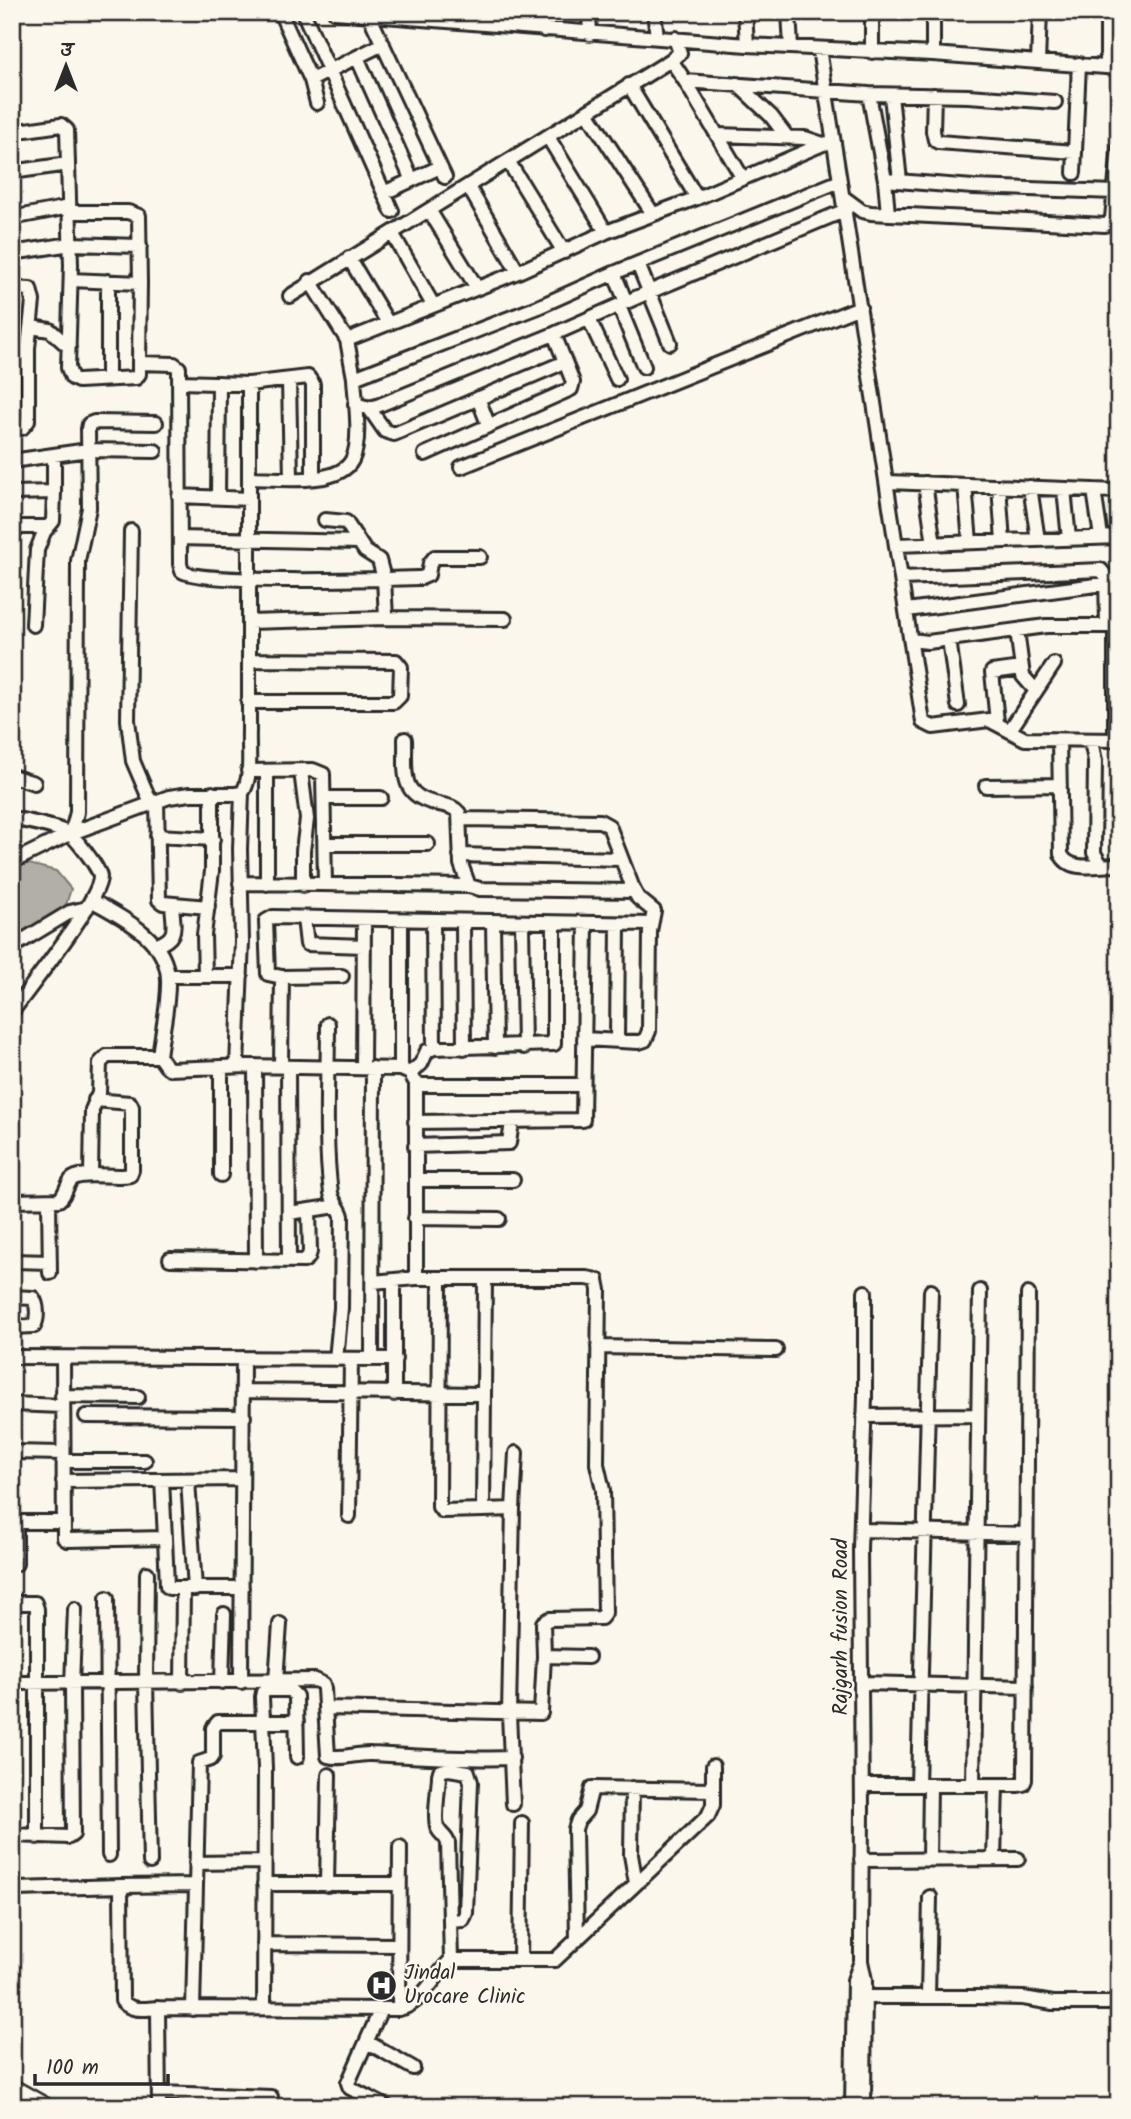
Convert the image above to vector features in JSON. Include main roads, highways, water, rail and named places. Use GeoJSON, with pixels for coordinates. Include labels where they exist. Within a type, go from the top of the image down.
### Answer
{"type":"FeatureCollection","features":[{"type":"Feature","properties":{"kind":"main road"},"geometry":{"type":"LineString","coordinates":[[12,2088],[46,2107]]}},
{"type":"Feature","properties":{"kind":"place","name":"Jindal Urocare Clinic"},"geometry":{"type":"Point","coordinates":[381,1985]}}]}
